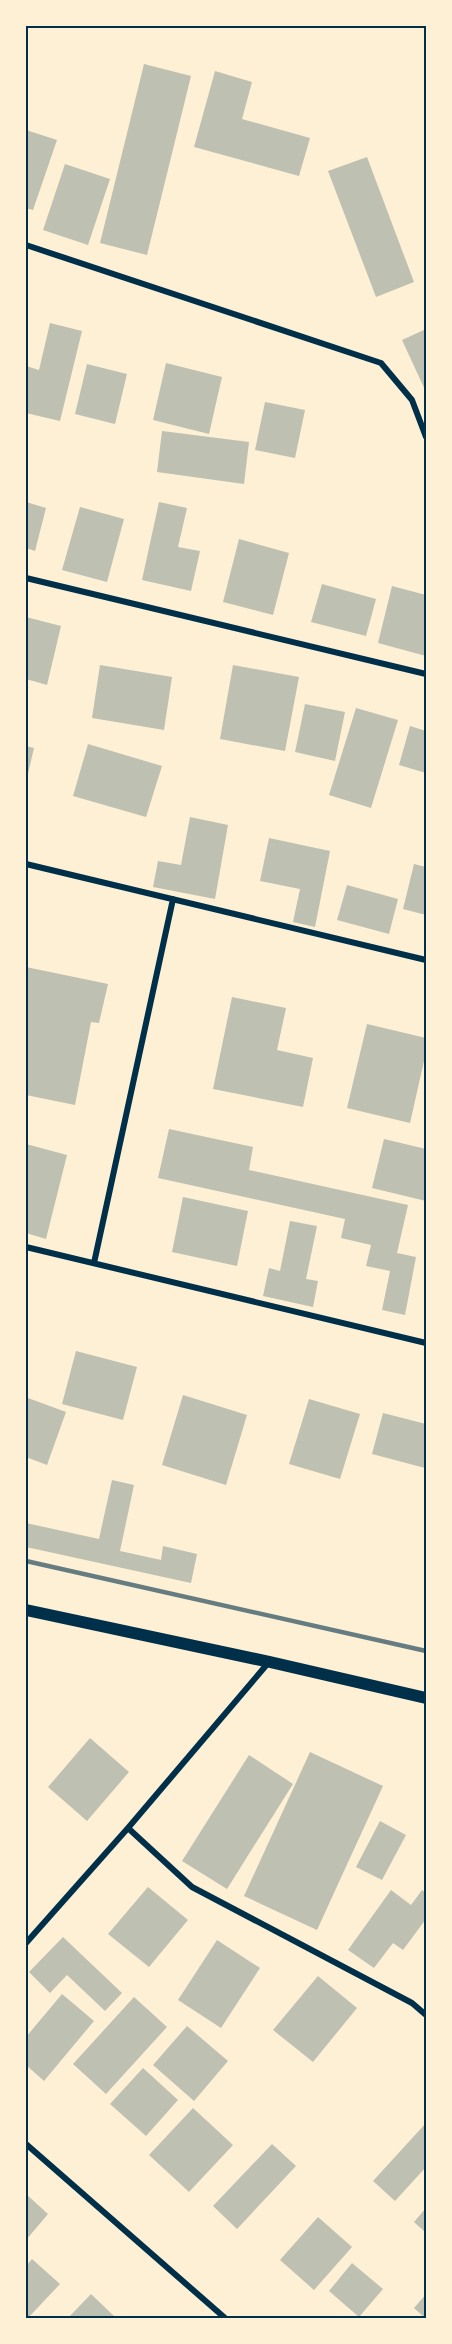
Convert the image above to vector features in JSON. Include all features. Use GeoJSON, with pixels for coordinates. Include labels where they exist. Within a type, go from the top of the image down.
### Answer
{"type":"FeatureCollection","features":[{"type":"Feature","properties":{"kind":"main road"},"geometry":{"type":"LineString","coordinates":[[26,1610],[426,1698]]}},
{"type":"Feature","properties":{"kind":"street"},"geometry":{"type":"LineString","coordinates":[[26,245],[381,363],[412,400],[426,437]]}},
{"type":"Feature","properties":{"kind":"street"},"geometry":{"type":"LineString","coordinates":[[26,578],[426,674]]}},
{"type":"Feature","properties":{"kind":"street"},"geometry":{"type":"LineString","coordinates":[[26,864],[426,960]]}},
{"type":"Feature","properties":{"kind":"street"},"geometry":{"type":"LineString","coordinates":[[94,1263],[173,899]]}},
{"type":"Feature","properties":{"kind":"street"},"geometry":{"type":"LineString","coordinates":[[26,1247],[426,1343]]}},
{"type":"Feature","properties":{"kind":"street"},"geometry":{"type":"LineString","coordinates":[[26,1943],[270,1662]]}},
{"type":"Feature","properties":{"kind":"street"},"geometry":{"type":"LineString","coordinates":[[128,1828],[192,1887],[412,2003],[426,2015]]}},
{"type":"Feature","properties":{"kind":"street"},"geometry":{"type":"LineString","coordinates":[[26,2144],[225,2319]]}},
{"type":"Feature","properties":{"kind":"building"},"geometry":{"type":"Polygon","coordinates":[[[144,64],[191,76],[147,255],[100,243],[144,64]]]}},
{"type":"Feature","properties":{"kind":"building"},"geometry":{"type":"Polygon","coordinates":[[[215,71],[252,82],[242,119],[310,138],[299,176],[194,147],[215,71]]]}},
{"type":"Feature","properties":{"kind":"building"},"geometry":{"type":"Polygon","coordinates":[[[26,130],[57,140],[33,210],[26,208],[26,130]]]}},
{"type":"Feature","properties":{"kind":"building"},"geometry":{"type":"Polygon","coordinates":[[[367,157],[414,282],[376,297],[328,171],[367,157]]]}},
{"type":"Feature","properties":{"kind":"building"},"geometry":{"type":"Polygon","coordinates":[[[65,164],[110,179],[88,245],[43,230],[65,164]]]}},
{"type":"Feature","properties":{"kind":"building"},"geometry":{"type":"Polygon","coordinates":[[[50,323],[82,331],[60,421],[26,413],[26,366],[39,370],[50,323]]]}},
{"type":"Feature","properties":{"kind":"building"},"geometry":{"type":"Polygon","coordinates":[[[426,329],[426,392],[402,340],[426,329]]]}},
{"type":"Feature","properties":{"kind":"building"},"geometry":{"type":"Polygon","coordinates":[[[166,363],[222,377],[209,434],[153,420],[166,363]]]}},
{"type":"Feature","properties":{"kind":"building"},"geometry":{"type":"Polygon","coordinates":[[[87,364],[127,374],[115,424],[75,414],[87,364]]]}},
{"type":"Feature","properties":{"kind":"building"},"geometry":{"type":"Polygon","coordinates":[[[265,402],[305,410],[295,458],[255,450],[265,402]]]}},
{"type":"Feature","properties":{"kind":"building"},"geometry":{"type":"Polygon","coordinates":[[[162,431],[249,442],[244,484],[157,472],[162,431]]]}},
{"type":"Feature","properties":{"kind":"building"},"geometry":{"type":"Polygon","coordinates":[[[26,502],[46,508],[35,551],[26,548],[26,502]]]}},
{"type":"Feature","properties":{"kind":"building"},"geometry":{"type":"Polygon","coordinates":[[[159,502],[187,508],[178,547],[200,551],[191,591],[142,580],[159,502]]]}},
{"type":"Feature","properties":{"kind":"building"},"geometry":{"type":"Polygon","coordinates":[[[80,507],[124,519],[107,582],[62,570],[80,507]]]}},
{"type":"Feature","properties":{"kind":"building"},"geometry":{"type":"Polygon","coordinates":[[[239,539],[289,553],[273,615],[223,602],[239,539]]]}},
{"type":"Feature","properties":{"kind":"building"},"geometry":{"type":"Polygon","coordinates":[[[322,584],[376,599],[366,636],[311,622],[322,584]]]}},
{"type":"Feature","properties":{"kind":"building"},"geometry":{"type":"Polygon","coordinates":[[[392,586],[426,595],[426,656],[378,643],[392,586]]]}},
{"type":"Feature","properties":{"kind":"building"},"geometry":{"type":"Polygon","coordinates":[[[26,617],[61,626],[47,685],[26,679],[26,617]]]}},
{"type":"Feature","properties":{"kind":"building"},"geometry":{"type":"Polygon","coordinates":[[[100,665],[172,677],[164,730],[92,718],[100,665]]]}},
{"type":"Feature","properties":{"kind":"building"},"geometry":{"type":"Polygon","coordinates":[[[233,665],[299,677],[285,751],[220,739],[233,665]]]}},
{"type":"Feature","properties":{"kind":"building"},"geometry":{"type":"Polygon","coordinates":[[[305,704],[345,712],[335,761],[295,752],[305,704]]]}},
{"type":"Feature","properties":{"kind":"building"},"geometry":{"type":"Polygon","coordinates":[[[356,708],[398,720],[371,808],[329,795],[356,708]]]}},
{"type":"Feature","properties":{"kind":"building"},"geometry":{"type":"Polygon","coordinates":[[[410,726],[426,731],[426,773],[399,765],[410,726]]]}},
{"type":"Feature","properties":{"kind":"building"},"geometry":{"type":"Polygon","coordinates":[[[88,744],[162,766],[146,817],[73,796],[88,744]]]}},
{"type":"Feature","properties":{"kind":"building"},"geometry":{"type":"Polygon","coordinates":[[[26,746],[34,748],[26,782],[26,746]]]}},
{"type":"Feature","properties":{"kind":"building"},"geometry":{"type":"Polygon","coordinates":[[[190,817],[228,825],[215,899],[153,887],[158,861],[181,865],[190,817]]]}},
{"type":"Feature","properties":{"kind":"building"},"geometry":{"type":"Polygon","coordinates":[[[269,838],[330,851],[315,927],[293,922],[300,889],[260,881],[269,838]]]}},
{"type":"Feature","properties":{"kind":"building"},"geometry":{"type":"Polygon","coordinates":[[[414,864],[426,867],[426,915],[403,909],[414,864]]]}},
{"type":"Feature","properties":{"kind":"building"},"geometry":{"type":"Polygon","coordinates":[[[347,885],[398,899],[389,934],[337,920],[347,885]]]}},
{"type":"Feature","properties":{"kind":"building"},"geometry":{"type":"Polygon","coordinates":[[[26,967],[108,984],[99,1023],[91,1022],[75,1105],[26,1095],[26,967]]]}},
{"type":"Feature","properties":{"kind":"building"},"geometry":{"type":"Polygon","coordinates":[[[232,997],[286,1008],[277,1050],[313,1058],[303,1107],[213,1089],[232,997]]]}},
{"type":"Feature","properties":{"kind":"building"},"geometry":{"type":"Polygon","coordinates":[[[367,1024],[426,1038],[426,1052],[410,1123],[347,1108],[367,1024]]]}},
{"type":"Feature","properties":{"kind":"building"},"geometry":{"type":"Polygon","coordinates":[[[169,1129],[253,1147],[249,1170],[408,1205],[397,1253],[416,1257],[405,1315],[382,1310],[390,1271],[366,1266],[371,1245],[341,1238],[345,1219],[158,1178],[169,1129]]]}},
{"type":"Feature","properties":{"kind":"building"},"geometry":{"type":"Polygon","coordinates":[[[384,1139],[426,1149],[426,1201],[372,1188],[384,1139]]]}},
{"type":"Feature","properties":{"kind":"building"},"geometry":{"type":"Polygon","coordinates":[[[26,1144],[67,1155],[46,1239],[26,1233],[26,1144]]]}},
{"type":"Feature","properties":{"kind":"building"},"geometry":{"type":"Polygon","coordinates":[[[183,1197],[248,1211],[237,1266],[172,1252],[183,1197]]]}},
{"type":"Feature","properties":{"kind":"building"},"geometry":{"type":"Polygon","coordinates":[[[290,1221],[317,1226],[306,1279],[318,1281],[313,1307],[263,1296],[269,1268],[280,1271],[290,1221]]]}},
{"type":"Feature","properties":{"kind":"building"},"geometry":{"type":"Polygon","coordinates":[[[76,1351],[137,1367],[123,1420],[62,1404],[76,1351]]]}},
{"type":"Feature","properties":{"kind":"building"},"geometry":{"type":"Polygon","coordinates":[[[183,1395],[247,1415],[226,1485],[162,1465],[183,1395]]]}},
{"type":"Feature","properties":{"kind":"building"},"geometry":{"type":"Polygon","coordinates":[[[28,1398],[66,1412],[47,1465],[26,1457],[26,1403],[28,1398]]]}},
{"type":"Feature","properties":{"kind":"building"},"geometry":{"type":"Polygon","coordinates":[[[309,1399],[360,1414],[340,1479],[289,1464],[309,1399]]]}},
{"type":"Feature","properties":{"kind":"building"},"geometry":{"type":"Polygon","coordinates":[[[383,1413],[426,1424],[425,1468],[372,1454],[383,1413]]]}},
{"type":"Feature","properties":{"kind":"building"},"geometry":{"type":"Polygon","coordinates":[[[112,1480],[134,1485],[120,1551],[161,1560],[163,1546],[197,1554],[191,1583],[26,1547],[26,1523],[99,1539],[112,1480]]]}},
{"type":"Feature","properties":{"kind":"building"},"geometry":{"type":"Polygon","coordinates":[[[90,1738],[129,1772],[87,1821],[48,1787],[90,1738]]]}},
{"type":"Feature","properties":{"kind":"building"},"geometry":{"type":"Polygon","coordinates":[[[310,1752],[383,1786],[317,1930],[244,1896],[310,1752]]]}},
{"type":"Feature","properties":{"kind":"building"},"geometry":{"type":"Polygon","coordinates":[[[249,1755],[293,1784],[227,1889],[182,1861],[249,1755]]]}},
{"type":"Feature","properties":{"kind":"building"},"geometry":{"type":"Polygon","coordinates":[[[380,1821],[406,1835],[382,1880],[356,1867],[380,1821]]]}},
{"type":"Feature","properties":{"kind":"building"},"geometry":{"type":"Polygon","coordinates":[[[148,1887],[188,1920],[149,1967],[108,1934],[148,1887]]]}},
{"type":"Feature","properties":{"kind":"building"},"geometry":{"type":"Polygon","coordinates":[[[391,1890],[411,1905],[422,1890],[426,1893],[426,1919],[403,1950],[393,1943],[374,1968],[348,1950],[391,1890]]]}},
{"type":"Feature","properties":{"kind":"building"},"geometry":{"type":"Polygon","coordinates":[[[63,1937],[122,1993],[105,2011],[67,1975],[50,1993],[29,1972],[63,1937]]]}},
{"type":"Feature","properties":{"kind":"building"},"geometry":{"type":"Polygon","coordinates":[[[217,1940],[260,1968],[221,2028],[178,2000],[217,1940]]]}},
{"type":"Feature","properties":{"kind":"building"},"geometry":{"type":"Polygon","coordinates":[[[318,1976],[357,2008],[313,2062],[273,2030],[318,1976]]]}},
{"type":"Feature","properties":{"kind":"building"},"geometry":{"type":"Polygon","coordinates":[[[62,1994],[94,2021],[44,2081],[26,2065],[26,2037],[62,1994]]]}},
{"type":"Feature","properties":{"kind":"building"},"geometry":{"type":"Polygon","coordinates":[[[134,1997],[167,2027],[106,2094],[73,2064],[134,1997]]]}},
{"type":"Feature","properties":{"kind":"building"},"geometry":{"type":"Polygon","coordinates":[[[187,2026],[228,2061],[194,2101],[153,2065],[187,2026]]]}},
{"type":"Feature","properties":{"kind":"building"},"geometry":{"type":"Polygon","coordinates":[[[143,2068],[178,2100],[146,2136],[110,2104],[143,2068]]]}},
{"type":"Feature","properties":{"kind":"building"},"geometry":{"type":"Polygon","coordinates":[[[193,2108],[233,2145],[189,2192],[149,2155],[193,2108]]]}},
{"type":"Feature","properties":{"kind":"building"},"geometry":{"type":"Polygon","coordinates":[[[426,2123],[426,2167],[395,2201],[373,2181],[426,2123]]]}},
{"type":"Feature","properties":{"kind":"building"},"geometry":{"type":"Polygon","coordinates":[[[272,2144],[296,2166],[237,2229],[213,2206],[272,2144]]]}},
{"type":"Feature","properties":{"kind":"building"},"geometry":{"type":"Polygon","coordinates":[[[26,2194],[48,2214],[26,2240],[26,2194]]]}},
{"type":"Feature","properties":{"kind":"building"},"geometry":{"type":"Polygon","coordinates":[[[426,2208],[426,2233],[414,2222],[426,2208]]]}},
{"type":"Feature","properties":{"kind":"building"},"geometry":{"type":"Polygon","coordinates":[[[318,2217],[352,2247],[314,2290],[280,2260],[318,2217]]]}},
{"type":"Feature","properties":{"kind":"building"},"geometry":{"type":"Polygon","coordinates":[[[32,2259],[60,2284],[26,2318],[26,2266],[32,2259]]]}},
{"type":"Feature","properties":{"kind":"building"},"geometry":{"type":"Polygon","coordinates":[[[352,2263],[383,2289],[359,2317],[329,2291],[352,2263]]]}},
{"type":"Feature","properties":{"kind":"building"},"geometry":{"type":"Polygon","coordinates":[[[91,2294],[116,2318],[68,2318],[91,2294]]]}},
{"type":"Feature","properties":{"kind":"building"},"geometry":{"type":"Polygon","coordinates":[[[426,2294],[426,2318],[425,2318],[414,2308],[426,2294]]]}},
{"type":"Feature","properties":{"kind":"railway"},"geometry":{"type":"LineString","coordinates":[[26,1561],[426,1651]]}}]}
